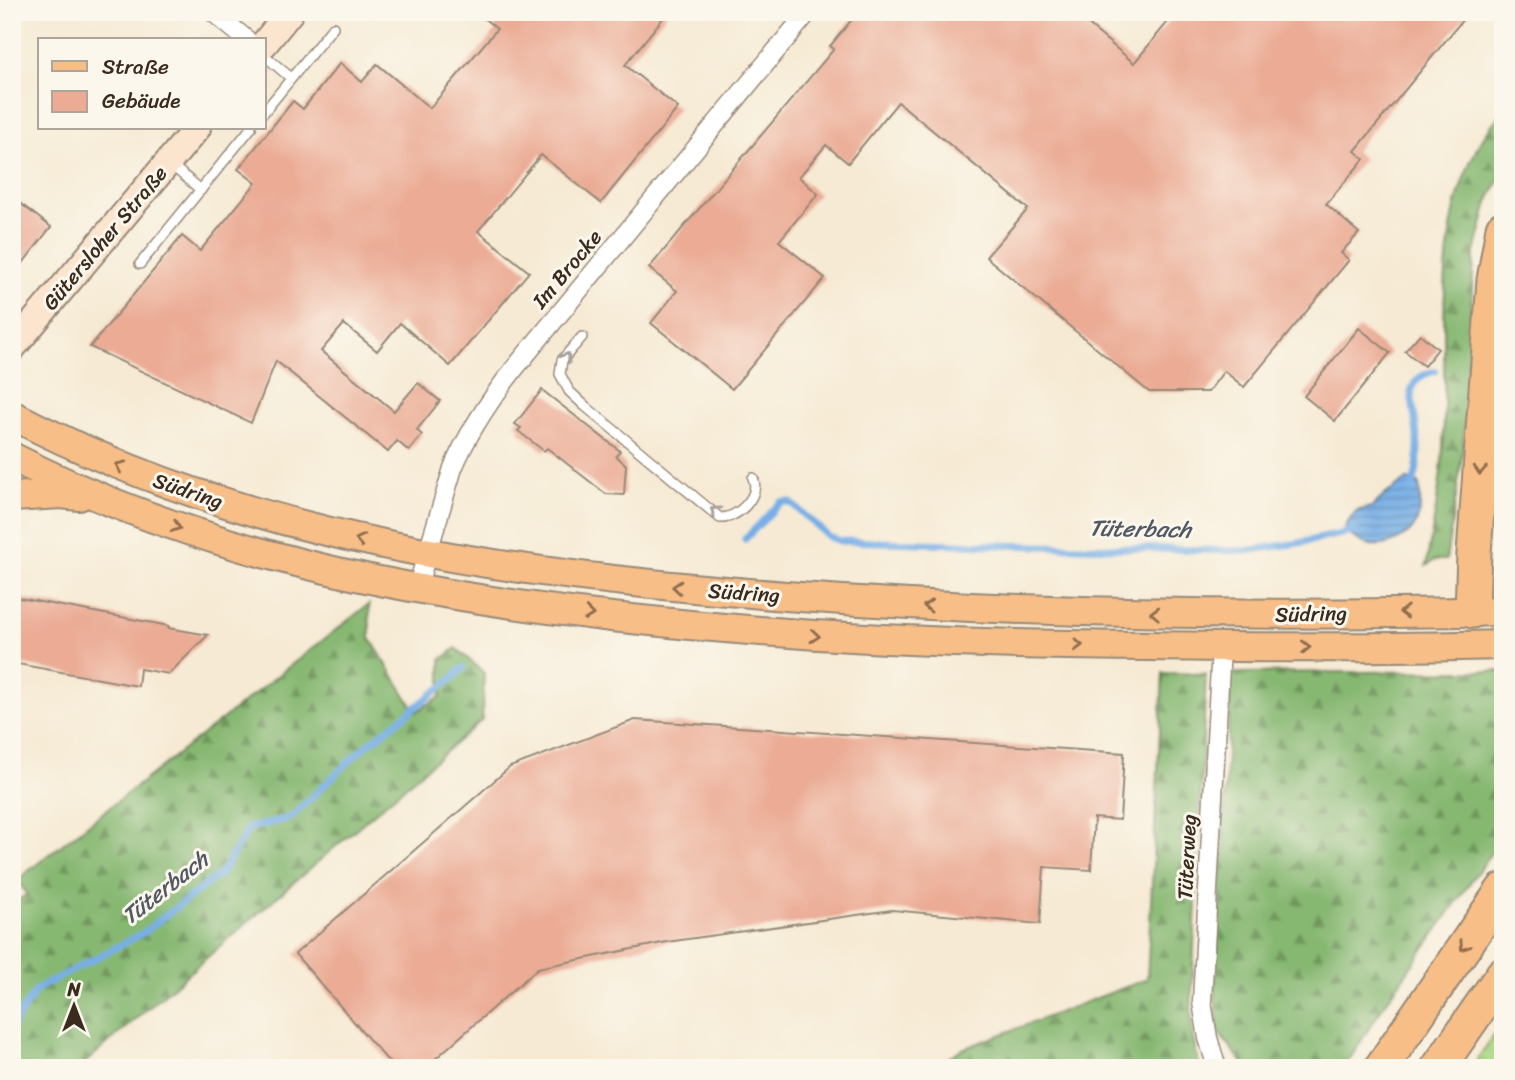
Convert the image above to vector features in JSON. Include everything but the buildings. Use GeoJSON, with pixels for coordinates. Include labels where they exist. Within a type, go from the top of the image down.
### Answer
{"type":"FeatureCollection","features":[{"type":"Feature","properties":{"kind":"highway"},"geometry":{"type":"LineString","coordinates":[[1488,611],[1475,540],[1494,280],[1503,228]]}},
{"type":"Feature","properties":{"kind":"highway"},"geometry":{"type":"LineString","coordinates":[[1381,1068],[1503,890]]}},
{"type":"Feature","properties":{"kind":"highway"},"geometry":{"type":"LineString","coordinates":[[1438,1068],[1503,974]]}},
{"type":"Feature","properties":{"kind":"main road","name":"Südring"},"geometry":{"type":"LineString","coordinates":[[12,415],[168,485],[304,526],[494,565],[663,586],[925,606],[1224,615],[1488,611]]}},
{"type":"Feature","properties":{"kind":"main road","name":"Südring"},"geometry":{"type":"LineString","coordinates":[[12,457],[112,504],[245,550],[418,589],[569,612],[837,638],[1010,644],[1221,648],[1500,641]]}},
{"type":"Feature","properties":{"kind":"main road"},"geometry":{"type":"LineString","coordinates":[[12,497],[61,494],[112,504]]}},
{"type":"Feature","properties":{"kind":"main road"},"geometry":{"type":"LineString","coordinates":[[1488,611],[1500,641]]}},
{"type":"Feature","properties":{"kind":"street"},"geometry":{"type":"LineString","coordinates":[[214,12],[245,38]]}},
{"type":"Feature","properties":{"kind":"street"},"geometry":{"type":"LineString","coordinates":[[266,42],[290,12]]}},
{"type":"Feature","properties":{"kind":"street","name":"Im Brocke"},"geometry":{"type":"LineString","coordinates":[[418,589],[460,452],[500,387],[808,12]]}},
{"type":"Feature","properties":{"kind":"street","name":"Gütersloher Straße"},"geometry":{"type":"LineString","coordinates":[[12,348],[195,130]]}},
{"type":"Feature","properties":{"kind":"street","name":"Tüterweg"},"geometry":{"type":"LineString","coordinates":[[1217,1068],[1208,1038],[1202,1002],[1221,648]]}},
{"type":"Feature","properties":{"kind":"lane"},"geometry":{"type":"LineString","coordinates":[[266,109],[332,27]]}},
{"type":"Feature","properties":{"kind":"lane"},"geometry":{"type":"LineString","coordinates":[[266,57],[291,78]]}},
{"type":"Feature","properties":{"kind":"lane"},"geometry":{"type":"LineString","coordinates":[[140,264],[249,130]]}},
{"type":"Feature","properties":{"kind":"lane"},"geometry":{"type":"LineString","coordinates":[[169,163],[201,190]]}},
{"type":"Feature","properties":{"kind":"lane"},"geometry":{"type":"LineString","coordinates":[[582,337],[560,366],[561,379],[569,391],[720,518],[734,515],[755,492],[756,484],[753,478]]}},
{"type":"Feature","properties":{"kind":"green space"},"geometry":{"type":"Polygon","coordinates":[[[1503,111],[1503,173],[1488,202],[1474,256],[1463,451],[1446,560],[1435,560],[1426,566],[1442,461],[1444,325],[1450,232],[1460,188],[1477,148],[1503,111]]]}},
{"type":"Feature","properties":{"kind":"green space"},"geometry":{"type":"Polygon","coordinates":[[[369,604],[370,638],[416,712],[441,696],[441,660],[456,648],[484,673],[482,720],[79,1068],[12,1068],[12,905],[27,894],[17,880],[369,604]]]}},
{"type":"Feature","properties":{"kind":"green space"},"geometry":{"type":"Polygon","coordinates":[[[1503,671],[1503,836],[1382,1008],[1344,1068],[1247,1068],[1218,1032],[1215,998],[1231,673],[1503,671]]]}},
{"type":"Feature","properties":{"kind":"green space"},"geometry":{"type":"Polygon","coordinates":[[[1163,673],[1206,674],[1191,1014],[1193,1039],[1200,1068],[934,1068],[960,1050],[1147,979],[1163,673]]]}},
{"type":"Feature","properties":{"kind":"green space"},"geometry":{"type":"Polygon","coordinates":[[[1503,1023],[1503,1068],[1472,1068],[1500,1026],[1503,1023]]]}},
{"type":"Feature","properties":{"kind":"water"},"geometry":{"type":"Polygon","coordinates":[[[1406,480],[1419,483],[1420,498],[1418,518],[1408,533],[1388,544],[1373,545],[1347,533],[1345,527],[1356,511],[1372,507],[1406,480]]]}},
{"type":"Feature","properties":{"kind":"waterway","name":"Tüterbach"},"geometry":{"type":"LineString","coordinates":[[1410,491],[1415,479],[1418,454],[1411,392],[1420,378],[1435,371]]}},
{"type":"Feature","properties":{"kind":"waterway","name":"Tüterbach"},"geometry":{"type":"LineString","coordinates":[[745,539],[781,502],[790,502],[829,537],[840,541],[1244,551],[1355,531]]}},
{"type":"Feature","properties":{"kind":"waterway","name":"Tüterbach"},"geometry":{"type":"LineString","coordinates":[[12,1026],[37,989],[143,933],[221,873],[249,828],[290,818],[361,750],[463,668]]}}]}
